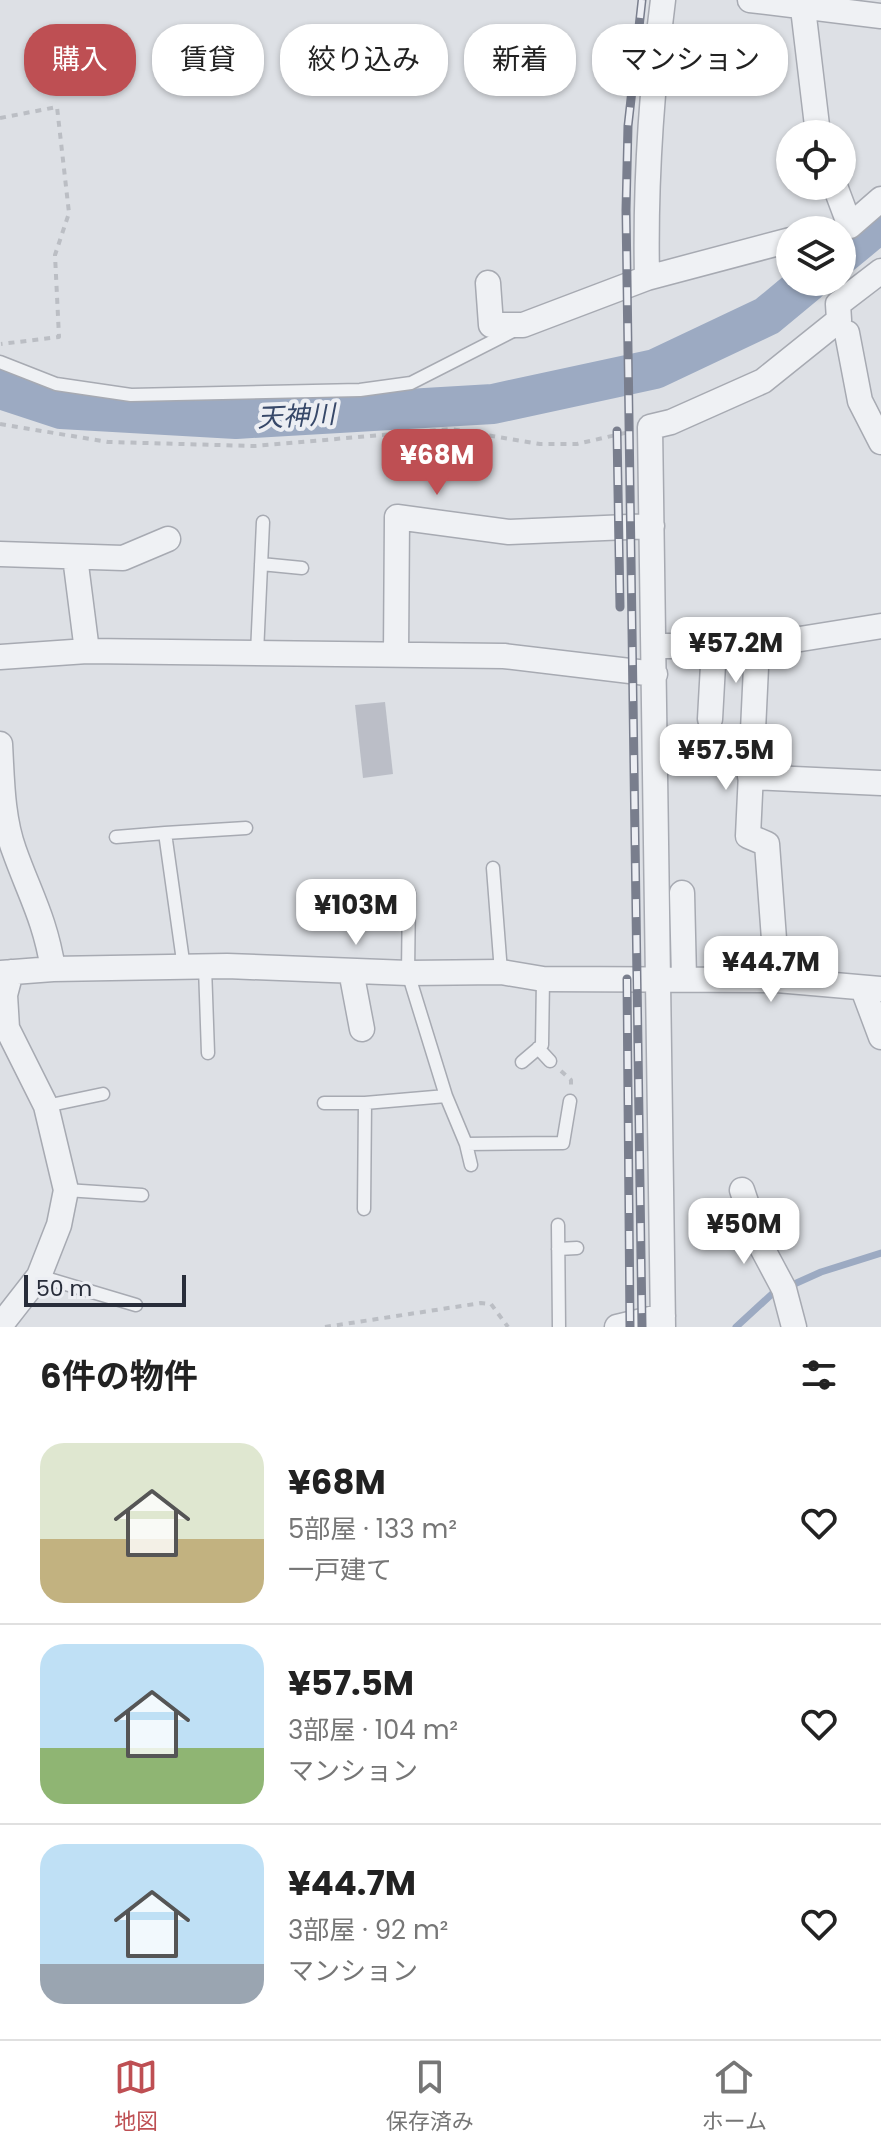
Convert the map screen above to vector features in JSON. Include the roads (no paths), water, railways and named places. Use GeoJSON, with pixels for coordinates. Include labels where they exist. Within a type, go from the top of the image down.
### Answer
{"type":"FeatureCollection","features":[{"type":"Feature","properties":{"kind":"street"},"geometry":{"type":"LineString","coordinates":[[647,278],[645,186],[649,114],[663,0]]}},
{"type":"Feature","properties":{"kind":"street"},"geometry":{"type":"LineString","coordinates":[[750,0],[802,2],[881,16]]}},
{"type":"Feature","properties":{"kind":"street"},"geometry":{"type":"LineString","coordinates":[[802,2],[816,120]]}},
{"type":"Feature","properties":{"kind":"street"},"geometry":{"type":"LineString","coordinates":[[856,218],[881,199]]}},
{"type":"Feature","properties":{"kind":"street"},"geometry":{"type":"LineString","coordinates":[[488,283],[491,325],[523,325],[647,278],[776,244]]}},
{"type":"Feature","properties":{"kind":"street"},"geometry":{"type":"LineString","coordinates":[[782,366],[800,370],[847,333],[877,275]]}},
{"type":"Feature","properties":{"kind":"street"},"geometry":{"type":"LineString","coordinates":[[617,1327],[663,1322],[650,427],[671,422],[763,381],[839,320],[838,304],[877,275]]}},
{"type":"Feature","properties":{"kind":"street"},"geometry":{"type":"LineString","coordinates":[[847,333],[860,401],[881,442]]}},
{"type":"Feature","properties":{"kind":"street"},"geometry":{"type":"LineString","coordinates":[[396,654],[397,517],[509,532],[652,526]]}},
{"type":"Feature","properties":{"kind":"street"},"geometry":{"type":"LineString","coordinates":[[0,554],[123,558],[168,539]]}},
{"type":"Feature","properties":{"kind":"street"},"geometry":{"type":"LineString","coordinates":[[75,557],[87,651]]}},
{"type":"Feature","properties":{"kind":"street"},"geometry":{"type":"LineString","coordinates":[[655,646],[757,646],[881,626]]}},
{"type":"Feature","properties":{"kind":"street"},"geometry":{"type":"LineString","coordinates":[[757,646],[748,836],[767,844],[777,980]]}},
{"type":"Feature","properties":{"kind":"street"},"geometry":{"type":"LineString","coordinates":[[710,719],[714,647]]}},
{"type":"Feature","properties":{"kind":"street"},"geometry":{"type":"LineString","coordinates":[[0,657],[87,651],[504,656],[655,674]]}},
{"type":"Feature","properties":{"kind":"street"},"geometry":{"type":"LineString","coordinates":[[0,744],[5,812],[13,848],[46,927],[53,969]]}},
{"type":"Feature","properties":{"kind":"street"},"geometry":{"type":"LineString","coordinates":[[750,777],[881,783]]}},
{"type":"Feature","properties":{"kind":"street"},"geometry":{"type":"LineString","coordinates":[[682,893],[684,978]]}},
{"type":"Feature","properties":{"kind":"street"},"geometry":{"type":"LineString","coordinates":[[0,1326],[39,1276],[59,1225],[66,1190],[46,1106],[7,1028],[6,972],[194,968],[501,972],[543,979],[777,980],[872,989],[881,1037]]}},
{"type":"Feature","properties":{"kind":"street"},"geometry":{"type":"LineString","coordinates":[[351,971],[362,1029]]}},
{"type":"Feature","properties":{"kind":"street"},"geometry":{"type":"LineString","coordinates":[[742,1190],[744,1216],[784,1289],[794,1327]]}},
{"type":"Feature","properties":{"kind":"lane"},"geometry":{"type":"LineString","coordinates":[[0,362],[56,384],[131,395],[360,390],[411,383],[444,369],[523,325]]}},
{"type":"Feature","properties":{"kind":"lane"},"geometry":{"type":"LineString","coordinates":[[257,653],[263,522]]}},
{"type":"Feature","properties":{"kind":"lane"},"geometry":{"type":"LineString","coordinates":[[261,564],[302,568]]}},
{"type":"Feature","properties":{"kind":"lane"},"geometry":{"type":"LineString","coordinates":[[116,837],[246,828]]}},
{"type":"Feature","properties":{"kind":"lane"},"geometry":{"type":"LineString","coordinates":[[165,833],[194,968],[208,1053]]}},
{"type":"Feature","properties":{"kind":"lane"},"geometry":{"type":"LineString","coordinates":[[493,868],[501,972]]}},
{"type":"Feature","properties":{"kind":"lane"},"geometry":{"type":"LineString","coordinates":[[335,890],[409,893],[408,973],[471,1165]]}},
{"type":"Feature","properties":{"kind":"lane"},"geometry":{"type":"LineString","coordinates":[[522,1062],[542,1045],[543,979]]}},
{"type":"Feature","properties":{"kind":"lane"},"geometry":{"type":"LineString","coordinates":[[538,1048],[550,1061]]}},
{"type":"Feature","properties":{"kind":"lane"},"geometry":{"type":"LineString","coordinates":[[46,1106],[103,1094]]}},
{"type":"Feature","properties":{"kind":"lane"},"geometry":{"type":"LineString","coordinates":[[324,1103],[446,1096]]}},
{"type":"Feature","properties":{"kind":"lane"},"geometry":{"type":"LineString","coordinates":[[567,1157],[563,1143],[570,1101]]}},
{"type":"Feature","properties":{"kind":"lane"},"geometry":{"type":"LineString","coordinates":[[364,1209],[358,1180],[365,1103]]}},
{"type":"Feature","properties":{"kind":"lane"},"geometry":{"type":"LineString","coordinates":[[466,1144],[563,1143]]}},
{"type":"Feature","properties":{"kind":"lane"},"geometry":{"type":"LineString","coordinates":[[66,1190],[142,1195]]}},
{"type":"Feature","properties":{"kind":"lane"},"geometry":{"type":"LineString","coordinates":[[558,1225],[559,1327]]}},
{"type":"Feature","properties":{"kind":"lane"},"geometry":{"type":"LineString","coordinates":[[558,1249],[577,1248]]}},
{"type":"Feature","properties":{"kind":"lane"},"geometry":{"type":"LineString","coordinates":[[39,1276],[136,1305]]}},
{"type":"Feature","properties":{"kind":"waterway","name":"天神川"},"geometry":{"type":"LineString","coordinates":[[856,243],[881,222]]}},
{"type":"Feature","properties":{"kind":"waterway","name":"天神川"},"geometry":{"type":"LineString","coordinates":[[0,389],[61,409],[236,419],[493,404],[655,369],[767,316],[791,296]]}},
{"type":"Feature","properties":{"kind":"waterway"},"geometry":{"type":"LineString","coordinates":[[736,1327],[772,1294],[821,1272],[881,1253]]}},
{"type":"Feature","properties":{"kind":"railway"},"geometry":{"type":"LineString","coordinates":[[642,0],[628,126],[626,210],[642,1327]]}},
{"type":"Feature","properties":{"kind":"railway"},"geometry":{"type":"LineString","coordinates":[[617,431],[620,607]]}},
{"type":"Feature","properties":{"kind":"railway"},"geometry":{"type":"LineString","coordinates":[[627,979],[630,1327]]}}]}
